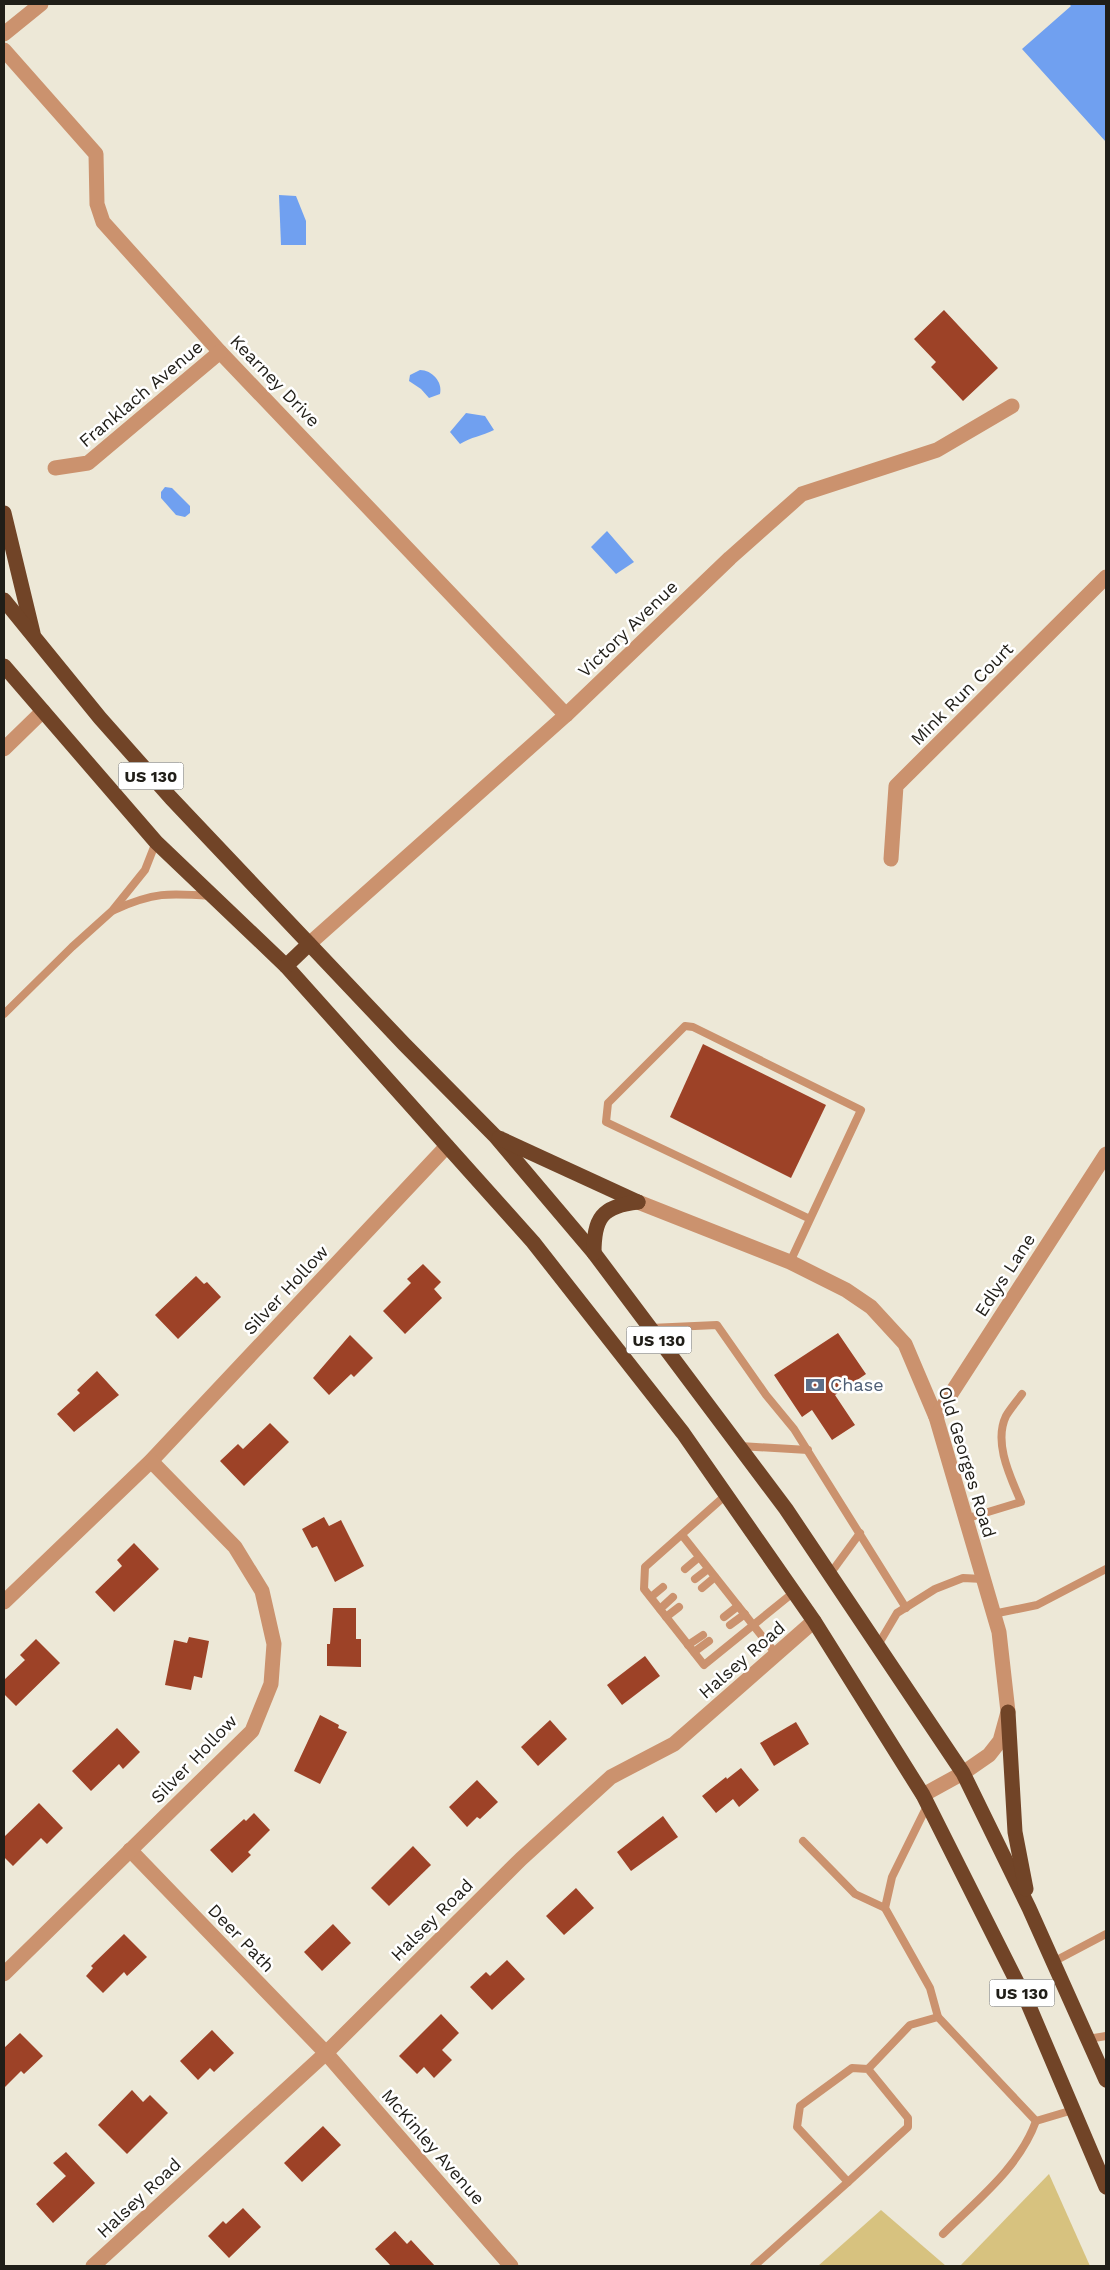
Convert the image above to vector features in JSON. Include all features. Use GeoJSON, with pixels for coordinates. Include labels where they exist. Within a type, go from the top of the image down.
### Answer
{"type":"FeatureCollection","features":[{"type":"Feature","properties":{"kind":"highway"},"geometry":{"type":"LineString","coordinates":[[4,513],[34,637]]}},
{"type":"Feature","properties":{"kind":"highway","name":"US 130"},"geometry":{"type":"LineString","coordinates":[[4,600],[171,798],[495,1136],[594,1254],[786,1509],[963,1773],[1029,1908],[1106,2080]]}},
{"type":"Feature","properties":{"kind":"highway","name":"US 130"},"geometry":{"type":"LineString","coordinates":[[4,666],[156,842],[286,966],[533,1242],[683,1433],[814,1621],[925,1800],[1029,2006],[1106,2187]]}},
{"type":"Feature","properties":{"kind":"highway"},"geometry":{"type":"LineString","coordinates":[[286,966],[309,944]]}},
{"type":"Feature","properties":{"kind":"highway"},"geometry":{"type":"LineString","coordinates":[[495,1136],[638,1202]]}},
{"type":"Feature","properties":{"kind":"highway"},"geometry":{"type":"LineString","coordinates":[[594,1254],[594,1233],[600,1217],[616,1206],[638,1202]]}},
{"type":"Feature","properties":{"kind":"highway"},"geometry":{"type":"LineString","coordinates":[[1008,1712],[1016,1832],[1029,1908]]}},
{"type":"Feature","properties":{"kind":"street"},"geometry":{"type":"LineString","coordinates":[[4,34],[41,4]]}},
{"type":"Feature","properties":{"kind":"street","name":"Kearney Drive"},"geometry":{"type":"LineString","coordinates":[[4,50],[96,154],[97,204],[103,222],[220,352],[566,715]]}},
{"type":"Feature","properties":{"kind":"street","name":"Franklach Avenue"},"geometry":{"type":"LineString","coordinates":[[55,468],[88,463],[220,352]]}},
{"type":"Feature","properties":{"kind":"street","name":"Victory Avenue"},"geometry":{"type":"LineString","coordinates":[[309,944],[566,715],[730,558],[802,494],[938,450],[1012,406]]}},
{"type":"Feature","properties":{"kind":"street","name":"Mink Run Court"},"geometry":{"type":"LineString","coordinates":[[891,859],[896,786],[1106,577]]}},
{"type":"Feature","properties":{"kind":"street"},"geometry":{"type":"LineString","coordinates":[[4,749],[42,711]]}},
{"type":"Feature","properties":{"kind":"street","name":"Silver Hollow"},"geometry":{"type":"LineString","coordinates":[[4,1602],[151,1461],[447,1146]]}},
{"type":"Feature","properties":{"kind":"street","name":"Edlys Lane"},"geometry":{"type":"LineString","coordinates":[[936,1417],[1106,1154]]}},
{"type":"Feature","properties":{"kind":"street","name":"Old Georges Road"},"geometry":{"type":"LineString","coordinates":[[638,1202],[790,1262],[846,1290],[871,1307],[905,1344],[936,1417],[999,1632],[1008,1712],[995,1748],[925,1800]]}},
{"type":"Feature","properties":{"kind":"street","name":"Silver Hollow"},"geometry":{"type":"LineString","coordinates":[[4,1974],[252,1731],[271,1684],[274,1644],[262,1591],[235,1547],[151,1461]]}},
{"type":"Feature","properties":{"kind":"street","name":"Halsey Road"},"geometry":{"type":"LineString","coordinates":[[93,2266],[326,2053],[521,1858],[611,1777],[674,1744],[814,1621]]}},
{"type":"Feature","properties":{"kind":"street","name":"Deer Path"},"geometry":{"type":"LineString","coordinates":[[130,1850],[326,2053]]}},
{"type":"Feature","properties":{"kind":"street","name":"McKinley Avenue"},"geometry":{"type":"LineString","coordinates":[[326,2053],[511,2266]]}},
{"type":"Feature","properties":{"kind":"lane"},"geometry":{"type":"LineString","coordinates":[[4,1014],[72,946],[112,911],[145,870],[156,842]]}},
{"type":"Feature","properties":{"kind":"lane"},"geometry":{"type":"LineString","coordinates":[[112,911],[143,898],[172,893],[213,897]]}},
{"type":"Feature","properties":{"kind":"lane"},"geometry":{"type":"LineString","coordinates":[[790,1262],[861,1110],[693,1027],[685,1026],[608,1103],[606,1122],[810,1219]]}},
{"type":"Feature","properties":{"kind":"lane"},"geometry":{"type":"LineString","coordinates":[[650,1328],[717,1326],[766,1395],[794,1429],[906,1608]]}},
{"type":"Feature","properties":{"kind":"lane"},"geometry":{"type":"LineString","coordinates":[[965,1519],[1022,1502],[1006,1468],[1002,1434],[1006,1418],[1022,1394]]}},
{"type":"Feature","properties":{"kind":"lane"},"geometry":{"type":"LineString","coordinates":[[739,1446],[808,1450]]}},
{"type":"Feature","properties":{"kind":"lane"},"geometry":{"type":"LineString","coordinates":[[726,1495],[645,1567],[644,1589],[704,1665],[794,1592]]}},
{"type":"Feature","properties":{"kind":"lane"},"geometry":{"type":"LineString","coordinates":[[830,1574],[860,1533]]}},
{"type":"Feature","properties":{"kind":"lane"},"geometry":{"type":"LineString","coordinates":[[682,1535],[698,1558],[776,1654]]}},
{"type":"Feature","properties":{"kind":"lane"},"geometry":{"type":"LineString","coordinates":[[685,1570],[698,1558]]}},
{"type":"Feature","properties":{"kind":"lane"},"geometry":{"type":"LineString","coordinates":[[695,1579],[708,1569]]}},
{"type":"Feature","properties":{"kind":"lane"},"geometry":{"type":"LineString","coordinates":[[993,1614],[1037,1605],[1106,1569]]}},
{"type":"Feature","properties":{"kind":"lane"},"geometry":{"type":"LineString","coordinates":[[702,1588],[715,1578]]}},
{"type":"Feature","properties":{"kind":"lane"},"geometry":{"type":"LineString","coordinates":[[878,1645],[898,1613],[935,1589],[963,1578],[983,1580]]}},
{"type":"Feature","properties":{"kind":"lane"},"geometry":{"type":"LineString","coordinates":[[651,1597],[663,1587]]}},
{"type":"Feature","properties":{"kind":"lane"},"geometry":{"type":"LineString","coordinates":[[660,1609],[672,1597]]}},
{"type":"Feature","properties":{"kind":"lane"},"geometry":{"type":"LineString","coordinates":[[724,1617],[738,1606]]}},
{"type":"Feature","properties":{"kind":"lane"},"geometry":{"type":"LineString","coordinates":[[666,1617],[678,1607]]}},
{"type":"Feature","properties":{"kind":"lane"},"geometry":{"type":"LineString","coordinates":[[730,1624],[745,1614]]}},
{"type":"Feature","properties":{"kind":"lane"},"geometry":{"type":"LineString","coordinates":[[688,1645],[703,1635]]}},
{"type":"Feature","properties":{"kind":"lane"},"geometry":{"type":"LineString","coordinates":[[694,1652],[709,1641]]}},
{"type":"Feature","properties":{"kind":"lane"},"geometry":{"type":"LineString","coordinates":[[885,1908],[892,1877],[925,1800]]}},
{"type":"Feature","properties":{"kind":"lane"},"geometry":{"type":"LineString","coordinates":[[804,1841],[855,1894],[885,1908],[930,1988],[938,2017],[1036,2121]]}},
{"type":"Feature","properties":{"kind":"lane"},"geometry":{"type":"LineString","coordinates":[[1053,1962],[1106,1934]]}},
{"type":"Feature","properties":{"kind":"lane"},"geometry":{"type":"LineString","coordinates":[[868,2069],[910,2025],[938,2017]]}},
{"type":"Feature","properties":{"kind":"lane"},"geometry":{"type":"LineString","coordinates":[[1088,2039],[1106,2036]]}},
{"type":"Feature","properties":{"kind":"lane"},"geometry":{"type":"LineString","coordinates":[[754,2266],[848,2182],[908,2127],[908,2118],[868,2069],[852,2068],[800,2106],[797,2127],[848,2182]]}},
{"type":"Feature","properties":{"kind":"lane"},"geometry":{"type":"LineString","coordinates":[[1036,2121],[1073,2110]]}},
{"type":"Feature","properties":{"kind":"lane"},"geometry":{"type":"LineString","coordinates":[[943,2234],[1018,2159],[1036,2121]]}},
{"type":"Feature","properties":{"kind":"shaded area"},"geometry":{"type":"Polygon","coordinates":[[[1049,2174],[1090,2266],[960,2266],[1049,2174]]]}},
{"type":"Feature","properties":{"kind":"shaded area"},"geometry":{"type":"Polygon","coordinates":[[[881,2210],[946,2266],[818,2266],[881,2210]]]}},
{"type":"Feature","properties":{"kind":"water"},"geometry":{"type":"Polygon","coordinates":[[[1069,4],[1106,4],[1106,142],[1022,49],[1071,6],[1069,4]]]}},
{"type":"Feature","properties":{"kind":"water"},"geometry":{"type":"Polygon","coordinates":[[[279,195],[296,196],[306,221],[306,245],[281,245],[279,195]]]}},
{"type":"Feature","properties":{"kind":"water"},"geometry":{"type":"Polygon","coordinates":[[[420,370],[429,372],[436,378],[440,385],[440,394],[429,398],[421,389],[409,381],[410,375],[420,370]]]}},
{"type":"Feature","properties":{"kind":"water"},"geometry":{"type":"Polygon","coordinates":[[[466,413],[485,416],[494,430],[460,444],[450,432],[466,413]]]}},
{"type":"Feature","properties":{"kind":"water"},"geometry":{"type":"Polygon","coordinates":[[[165,487],[172,488],[190,506],[190,513],[185,517],[176,515],[161,498],[161,492],[165,487]]]}},
{"type":"Feature","properties":{"kind":"water"},"geometry":{"type":"Polygon","coordinates":[[[607,531],[634,562],[616,574],[591,547],[607,531]]]}},
{"type":"Feature","properties":{"kind":"building"},"geometry":{"type":"Polygon","coordinates":[[[944,310],[998,368],[963,401],[931,367],[936,362],[914,339],[944,310]]]}},
{"type":"Feature","properties":{"kind":"building"},"geometry":{"type":"Polygon","coordinates":[[[703,1044],[826,1105],[791,1178],[670,1117],[703,1044]]]}},
{"type":"Feature","properties":{"kind":"building"},"geometry":{"type":"Polygon","coordinates":[[[423,1264],[441,1282],[434,1289],[442,1298],[405,1334],[383,1311],[411,1283],[407,1279],[423,1264]]]}},
{"type":"Feature","properties":{"kind":"building"},"geometry":{"type":"Polygon","coordinates":[[[196,1276],[204,1284],[207,1282],[221,1297],[178,1339],[155,1315],[196,1276]]]}},
{"type":"Feature","properties":{"kind":"building","name":"Chase"},"geometry":{"type":"Polygon","coordinates":[[[838,1333],[866,1374],[835,1395],[855,1425],[832,1440],[812,1410],[802,1417],[774,1375],[838,1333]]]}},
{"type":"Feature","properties":{"kind":"building"},"geometry":{"type":"Polygon","coordinates":[[[350,1335],[373,1358],[354,1377],[351,1374],[329,1395],[313,1378],[350,1335]]]}},
{"type":"Feature","properties":{"kind":"building"},"geometry":{"type":"Polygon","coordinates":[[[97,1371],[119,1395],[74,1432],[57,1414],[80,1393],[77,1390],[97,1371]]]}},
{"type":"Feature","properties":{"kind":"building"},"geometry":{"type":"Polygon","coordinates":[[[270,1423],[289,1442],[244,1486],[220,1461],[238,1444],[243,1449],[270,1423]]]}},
{"type":"Feature","properties":{"kind":"building"},"geometry":{"type":"Polygon","coordinates":[[[324,1517],[329,1526],[341,1520],[364,1566],[335,1582],[317,1546],[312,1548],[302,1529],[324,1517]]]}},
{"type":"Feature","properties":{"kind":"building"},"geometry":{"type":"Polygon","coordinates":[[[134,1543],[159,1569],[114,1612],[95,1592],[122,1566],[117,1560],[134,1543]]]}},
{"type":"Feature","properties":{"kind":"building"},"geometry":{"type":"Polygon","coordinates":[[[333,1608],[356,1608],[356,1639],[361,1639],[361,1667],[327,1666],[327,1644],[330,1644],[333,1608]]]}},
{"type":"Feature","properties":{"kind":"building"},"geometry":{"type":"Polygon","coordinates":[[[189,1637],[209,1641],[202,1678],[194,1676],[191,1690],[165,1685],[174,1640],[187,1643],[189,1637]]]}},
{"type":"Feature","properties":{"kind":"building"},"geometry":{"type":"Polygon","coordinates":[[[36,1639],[60,1663],[16,1706],[4,1694],[4,1680],[25,1660],[20,1655],[36,1639]]]}},
{"type":"Feature","properties":{"kind":"building"},"geometry":{"type":"Polygon","coordinates":[[[645,1656],[660,1676],[622,1705],[607,1685],[645,1656]]]}},
{"type":"Feature","properties":{"kind":"building"},"geometry":{"type":"Polygon","coordinates":[[[320,1715],[339,1725],[338,1728],[347,1732],[320,1784],[294,1771],[320,1715]]]}},
{"type":"Feature","properties":{"kind":"building"},"geometry":{"type":"Polygon","coordinates":[[[550,1720],[567,1739],[538,1766],[521,1747],[550,1720]]]}},
{"type":"Feature","properties":{"kind":"building"},"geometry":{"type":"Polygon","coordinates":[[[796,1722],[809,1744],[774,1766],[760,1743],[796,1722]]]}},
{"type":"Feature","properties":{"kind":"building"},"geometry":{"type":"Polygon","coordinates":[[[117,1728],[140,1752],[123,1769],[119,1764],[91,1791],[72,1771],[117,1728]]]}},
{"type":"Feature","properties":{"kind":"building"},"geometry":{"type":"Polygon","coordinates":[[[741,1768],[759,1790],[739,1807],[733,1799],[716,1813],[702,1796],[741,1768]]]}},
{"type":"Feature","properties":{"kind":"building"},"geometry":{"type":"Polygon","coordinates":[[[477,1780],[498,1802],[480,1819],[477,1817],[467,1827],[449,1807],[477,1780]]]}},
{"type":"Feature","properties":{"kind":"building"},"geometry":{"type":"Polygon","coordinates":[[[39,1803],[63,1828],[47,1844],[41,1838],[13,1866],[4,1857],[4,1837],[39,1803]]]}},
{"type":"Feature","properties":{"kind":"building"},"geometry":{"type":"Polygon","coordinates":[[[254,1813],[270,1830],[248,1852],[251,1855],[232,1873],[210,1850],[244,1819],[246,1821],[254,1813]]]}},
{"type":"Feature","properties":{"kind":"building"},"geometry":{"type":"Polygon","coordinates":[[[663,1816],[678,1837],[631,1871],[617,1852],[663,1816]]]}},
{"type":"Feature","properties":{"kind":"building"},"geometry":{"type":"Polygon","coordinates":[[[413,1846],[431,1865],[389,1906],[371,1888],[413,1846]]]}},
{"type":"Feature","properties":{"kind":"building"},"geometry":{"type":"Polygon","coordinates":[[[576,1888],[594,1908],[564,1935],[546,1916],[576,1888]]]}},
{"type":"Feature","properties":{"kind":"building"},"geometry":{"type":"Polygon","coordinates":[[[333,1924],[351,1943],[322,1971],[304,1952],[333,1924]]]}},
{"type":"Feature","properties":{"kind":"building"},"geometry":{"type":"Polygon","coordinates":[[[124,1934],[147,1957],[127,1976],[124,1972],[103,1993],[86,1976],[93,1968],[91,1966],[124,1934]]]}},
{"type":"Feature","properties":{"kind":"building"},"geometry":{"type":"Polygon","coordinates":[[[507,1960],[525,1979],[492,2010],[470,1987],[486,1972],[490,1976],[507,1960]]]}},
{"type":"Feature","properties":{"kind":"building"},"geometry":{"type":"Polygon","coordinates":[[[441,2014],[459,2033],[442,2050],[452,2060],[434,2078],[424,2067],[417,2074],[399,2056],[441,2014]]]}},
{"type":"Feature","properties":{"kind":"building"},"geometry":{"type":"Polygon","coordinates":[[[212,2030],[234,2053],[214,2072],[210,2068],[198,2080],[180,2061],[212,2030]]]}},
{"type":"Feature","properties":{"kind":"building"},"geometry":{"type":"Polygon","coordinates":[[[20,2033],[43,2056],[24,2074],[21,2071],[4,2088],[4,2048],[20,2033]]]}},
{"type":"Feature","properties":{"kind":"building"},"geometry":{"type":"Polygon","coordinates":[[[132,2090],[143,2102],[150,2095],[168,2113],[127,2154],[98,2125],[132,2090]]]}},
{"type":"Feature","properties":{"kind":"building"},"geometry":{"type":"Polygon","coordinates":[[[323,2126],[341,2145],[302,2182],[284,2163],[323,2126]]]}},
{"type":"Feature","properties":{"kind":"building"},"geometry":{"type":"Polygon","coordinates":[[[66,2152],[95,2183],[53,2223],[36,2204],[66,2176],[53,2163],[66,2152]]]}},
{"type":"Feature","properties":{"kind":"building"},"geometry":{"type":"Polygon","coordinates":[[[243,2208],[261,2227],[229,2258],[208,2236],[223,2221],[226,2224],[243,2208]]]}},
{"type":"Feature","properties":{"kind":"building"},"geometry":{"type":"Polygon","coordinates":[[[395,2231],[407,2244],[411,2240],[435,2266],[391,2266],[375,2249],[395,2231]]]}},
{"type":"Feature","properties":{"kind":"place","name":"Chase"},"geometry":{"type":"Point","coordinates":[815,1385]}}]}
